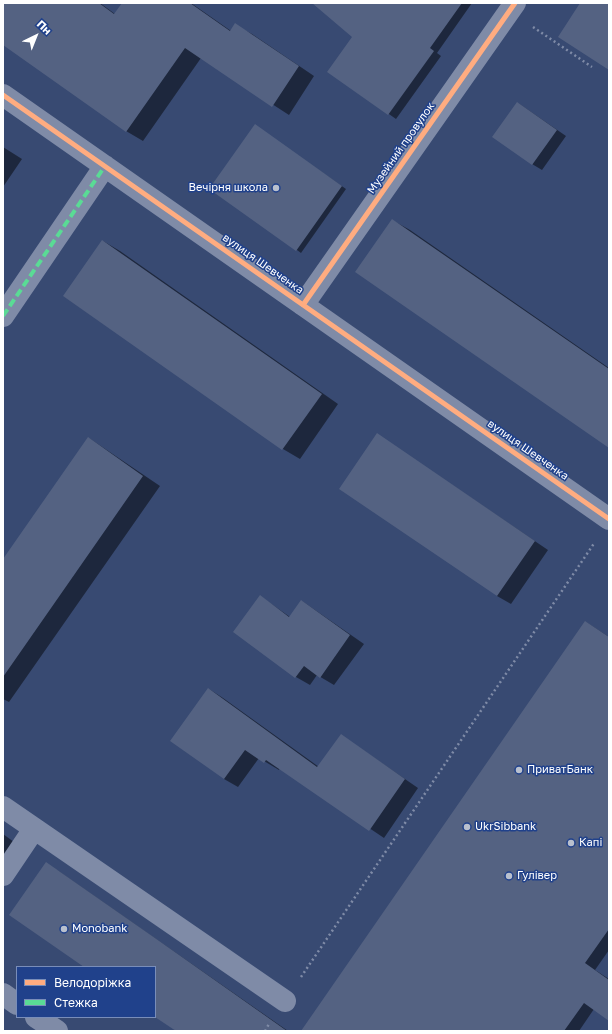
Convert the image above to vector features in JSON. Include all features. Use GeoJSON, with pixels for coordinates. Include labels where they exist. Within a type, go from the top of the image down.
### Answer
{"type":"FeatureCollection","features":[{"type":"Feature","properties":{"kind":"street","name":"Музейний провулок"},"geometry":{"type":"LineString","coordinates":[[303,305],[512,7]]}},
{"type":"Feature","properties":{"kind":"street","name":"вулиця Шевченка"},"geometry":{"type":"LineString","coordinates":[[3,94],[609,519]]}},
{"type":"Feature","properties":{"kind":"street"},"geometry":{"type":"LineString","coordinates":[[3,316],[105,166]]}},
{"type":"Feature","properties":{"kind":"street"},"geometry":{"type":"LineString","coordinates":[[3,807],[285,1001]]}},
{"type":"Feature","properties":{"kind":"street"},"geometry":{"type":"LineString","coordinates":[[3,875],[34,829]]}},
{"type":"Feature","properties":{"kind":"street"},"geometry":{"type":"LineString","coordinates":[[3,994],[16,1003]]}},
{"type":"Feature","properties":{"kind":"street"},"geometry":{"type":"LineString","coordinates":[[38,1018],[57,1031]]}},
{"type":"Feature","properties":{"kind":"path"},"geometry":{"type":"LineString","coordinates":[[512,7],[592,67]]}},
{"type":"Feature","properties":{"kind":"path"},"geometry":{"type":"LineString","coordinates":[[265,1031],[596,542]]}},
{"type":"Feature","properties":{"kind":"building"},"geometry":{"type":"Polygon","coordinates":[[[3,3],[99,3],[114,14],[122,3],[190,3],[230,31],[235,23],[299,66],[272,107],[185,48],[126,132],[3,45],[3,3]]]}},
{"type":"Feature","properties":{"kind":"building"},"geometry":{"type":"Polygon","coordinates":[[[312,3],[462,3],[430,48],[434,51],[388,115],[327,72],[352,37],[312,3]]]}},
{"type":"Feature","properties":{"kind":"building"},"geometry":{"type":"Polygon","coordinates":[[[580,3],[609,3],[609,70],[558,37],[580,3]]]}},
{"type":"Feature","properties":{"kind":"building"},"geometry":{"type":"Polygon","coordinates":[[[517,102],[557,130],[532,165],[492,137],[517,102]]]}},
{"type":"Feature","properties":{"kind":"building","name":"Вечірня школа"},"geometry":{"type":"Polygon","coordinates":[[[255,124],[342,186],[296,251],[209,189],[255,124]]]}},
{"type":"Feature","properties":{"kind":"building"},"geometry":{"type":"Polygon","coordinates":[[[392,219],[609,369],[609,448],[355,272],[392,219]]]}},
{"type":"Feature","properties":{"kind":"building"},"geometry":{"type":"Polygon","coordinates":[[[102,240],[322,394],[282,450],[63,296],[102,240]]]}},
{"type":"Feature","properties":{"kind":"building"},"geometry":{"type":"Polygon","coordinates":[[[377,433],[535,541],[497,596],[339,489],[377,433]]]}},
{"type":"Feature","properties":{"kind":"building"},"geometry":{"type":"Polygon","coordinates":[[[88,437],[143,476],[3,677],[3,559],[88,437]]]}},
{"type":"Feature","properties":{"kind":"building"},"geometry":{"type":"Polygon","coordinates":[[[260,595],[289,617],[301,600],[350,635],[320,678],[304,666],[295,678],[233,632],[260,595]]]}},
{"type":"Feature","properties":{"kind":"building","name":"Гулівер"},"geometry":{"type":"Polygon","coordinates":[[[585,621],[609,637],[609,929],[585,963],[609,980],[609,1021],[584,1003],[564,1031],[301,1031],[585,621]]]}},
{"type":"Feature","properties":{"kind":"building"},"geometry":{"type":"Polygon","coordinates":[[[208,688],[317,767],[341,734],[405,779],[369,831],[266,760],[264,763],[245,750],[224,779],[170,741],[208,688]]]}},
{"type":"Feature","properties":{"kind":"building"},"geometry":{"type":"Polygon","coordinates":[[[46,862],[287,1031],[176,1031],[156,1018],[156,966],[83,966],[9,915],[46,862]]]}},
{"type":"Feature","properties":{"kind":"marked path"},"geometry":{"type":"LineString","coordinates":[[3,316],[105,166]]}},
{"type":"Feature","properties":{"kind":"cycle path"},"geometry":{"type":"LineString","coordinates":[[303,305],[515,3]]}},
{"type":"Feature","properties":{"kind":"cycle path"},"geometry":{"type":"LineString","coordinates":[[3,95],[609,519]]}},
{"type":"Feature","properties":{"kind":"place","name":"Вечірня школа"},"geometry":{"type":"Point","coordinates":[276,188]}},
{"type":"Feature","properties":{"kind":"place","name":"ПриватБанк"},"geometry":{"type":"Point","coordinates":[519,770]}},
{"type":"Feature","properties":{"kind":"place","name":"UkrSibbank"},"geometry":{"type":"Point","coordinates":[467,827]}},
{"type":"Feature","properties":{"kind":"place","name":"Капі"},"geometry":{"type":"Point","coordinates":[571,843]}},
{"type":"Feature","properties":{"kind":"place","name":"Гулівер"},"geometry":{"type":"Point","coordinates":[509,876]}},
{"type":"Feature","properties":{"kind":"place","name":"Monobank"},"geometry":{"type":"Point","coordinates":[64,929]}}]}
